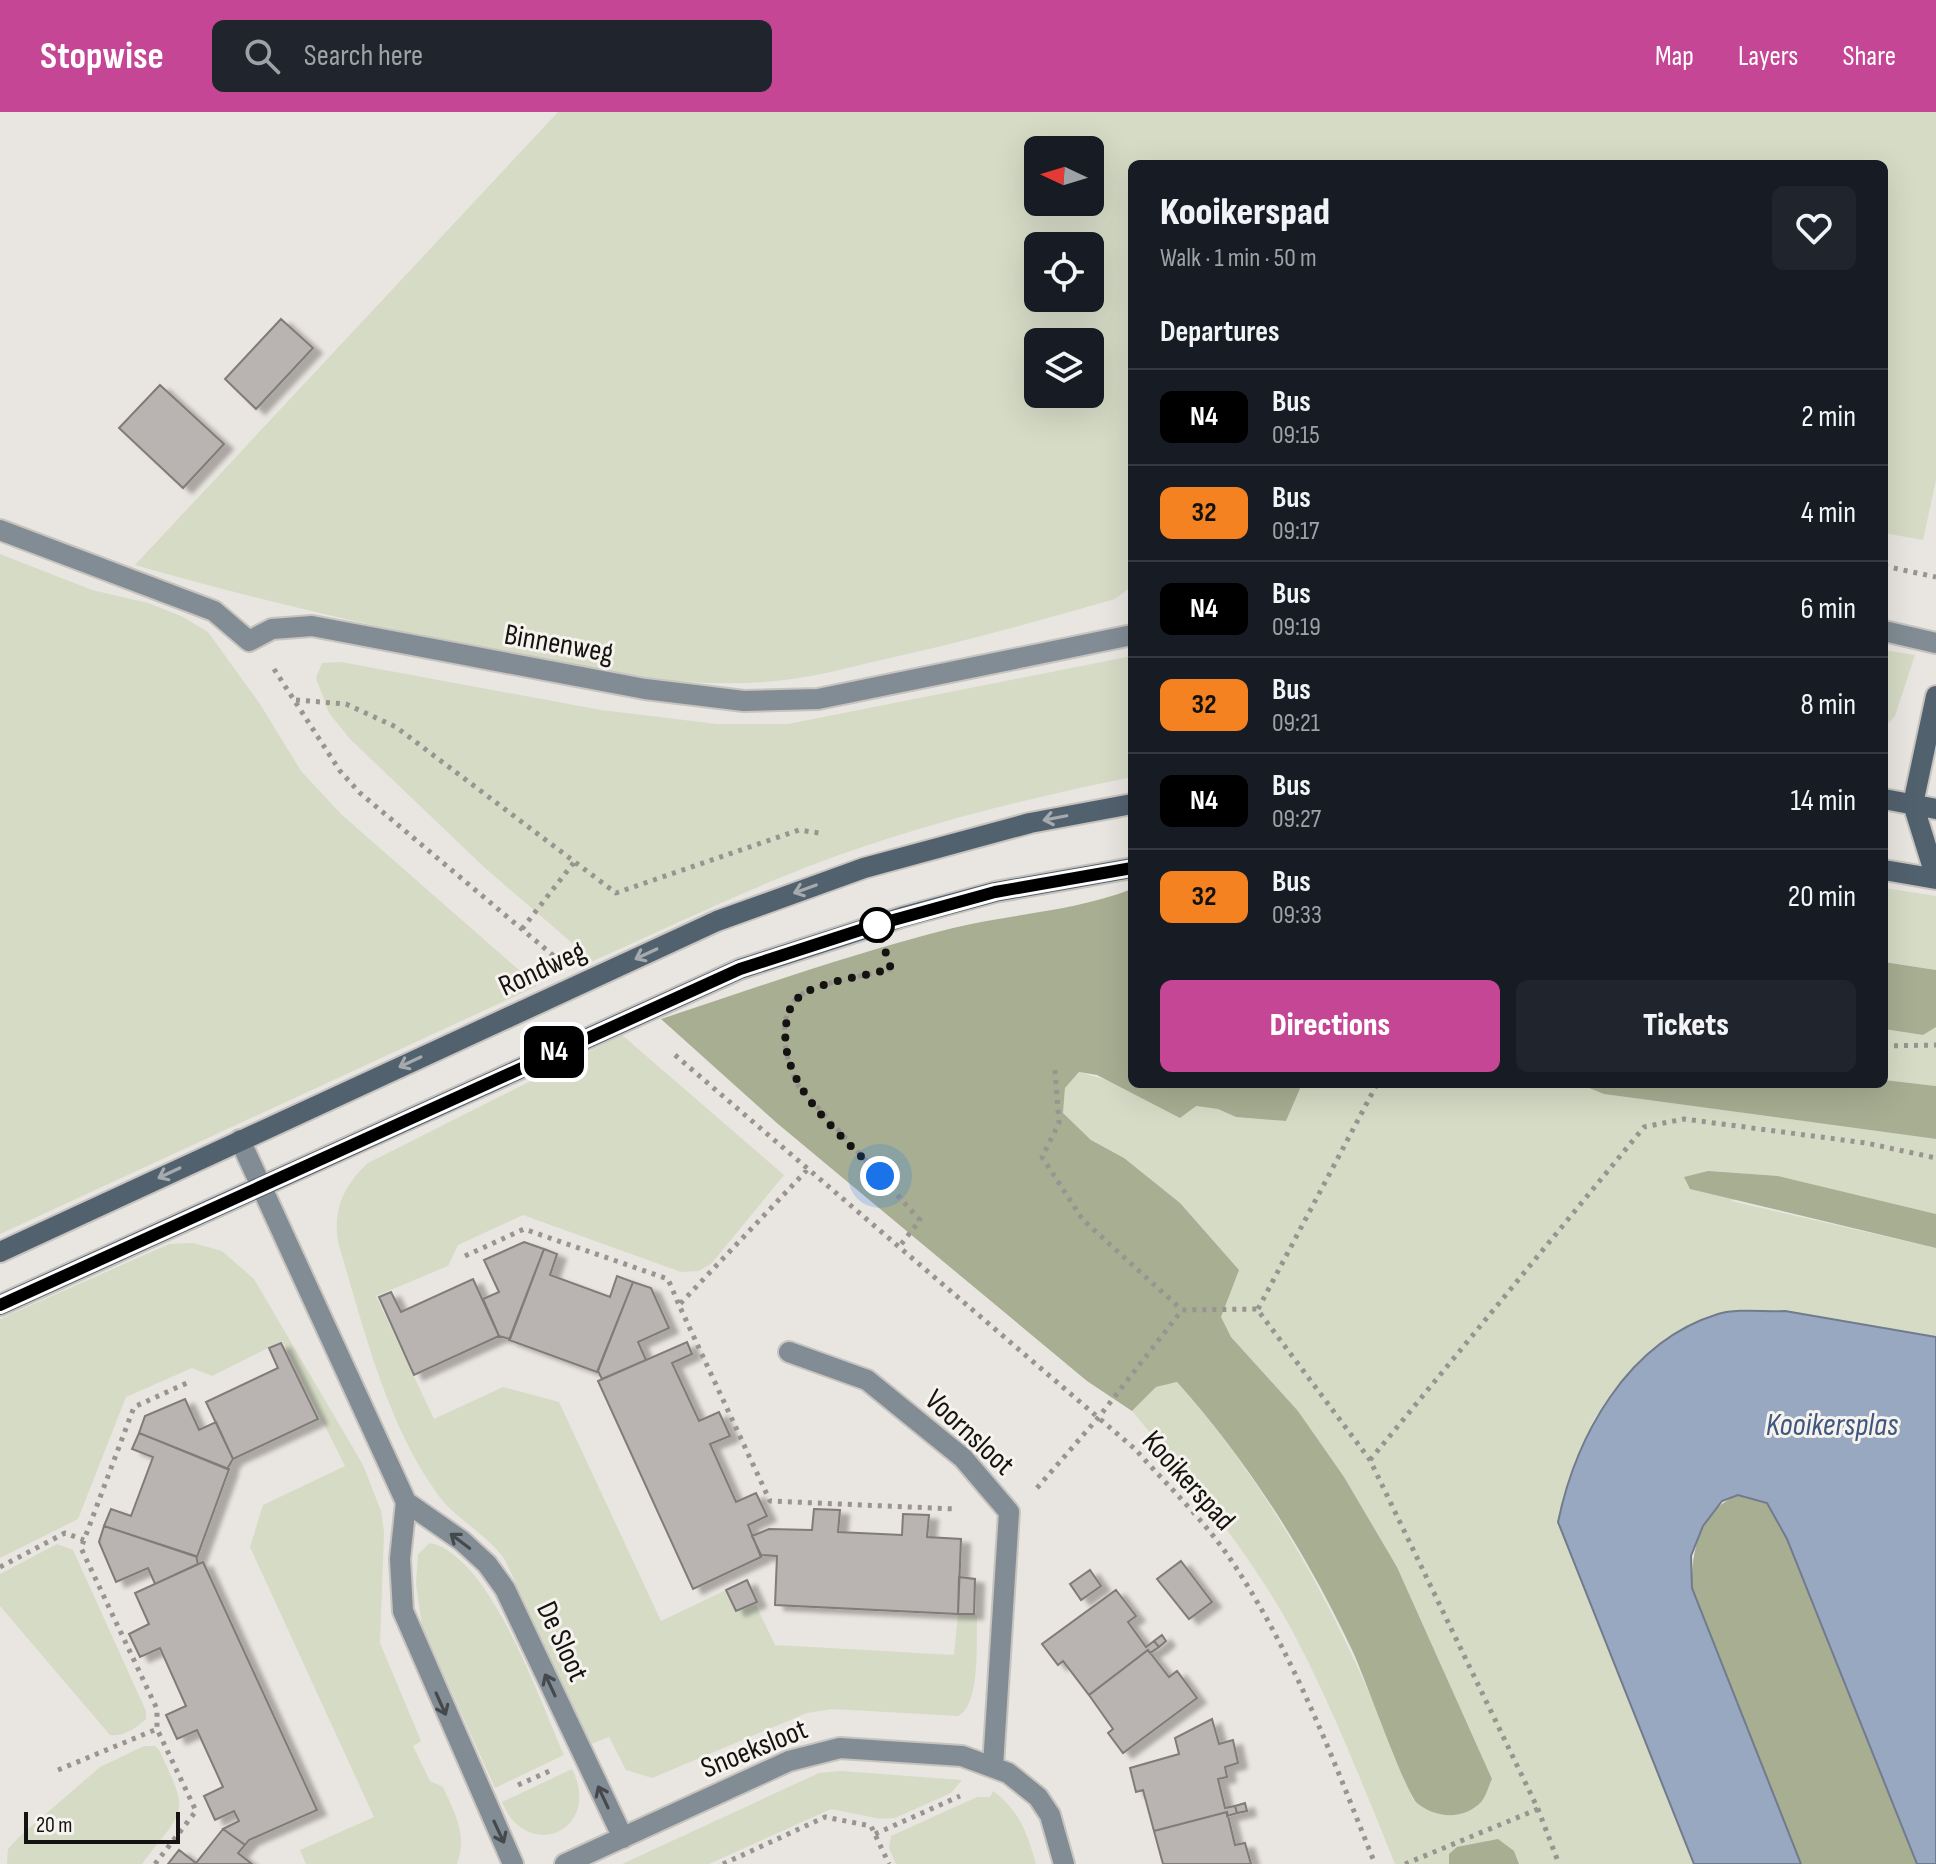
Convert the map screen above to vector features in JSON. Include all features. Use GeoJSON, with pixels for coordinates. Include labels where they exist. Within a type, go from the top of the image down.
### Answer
{"type":"FeatureCollection","features":[{"type":"Feature","properties":{"kind":"main road"},"geometry":{"type":"LineString","coordinates":[[1888,871],[1936,878],[1913,804],[1936,696]]}},
{"type":"Feature","properties":{"kind":"main road"},"geometry":{"type":"LineString","coordinates":[[1888,800],[1936,809]]}},
{"type":"Feature","properties":{"kind":"main road","name":"Rondweg"},"geometry":{"type":"LineString","coordinates":[[0,1252],[717,921],[864,868],[1030,823],[1128,805]]}},
{"type":"Feature","properties":{"kind":"main road"},"geometry":{"type":"LineString","coordinates":[[0,1305],[740,969],[875,925],[995,892],[1128,869]]}},
{"type":"Feature","properties":{"kind":"street","name":"Binnenweg"},"geometry":{"type":"LineString","coordinates":[[0,530],[214,611],[249,641],[272,629],[312,626],[630,686],[744,701],[818,699],[1128,636]]}},
{"type":"Feature","properties":{"kind":"street"},"geometry":{"type":"LineString","coordinates":[[1888,632],[1936,643]]}},
{"type":"Feature","properties":{"kind":"street"},"geometry":{"type":"LineString","coordinates":[[240,1140],[406,1502],[400,1559],[403,1611],[513,1864]]}},
{"type":"Feature","properties":{"kind":"street","name":"Voornsloot"},"geometry":{"type":"LineString","coordinates":[[789,1352],[867,1380],[963,1458],[1009,1512],[993,1766]]}},
{"type":"Feature","properties":{"kind":"street","name":"De Sloot"},"geometry":{"type":"LineString","coordinates":[[406,1502],[462,1541],[487,1564],[505,1589],[623,1838]]}},
{"type":"Feature","properties":{"kind":"street","name":"Snoeksloot"},"geometry":{"type":"LineString","coordinates":[[565,1864],[789,1761],[840,1748],[962,1756],[1008,1773],[1038,1797],[1050,1815],[1064,1864]]}},
{"type":"Feature","properties":{"kind":"path"},"geometry":{"type":"LineString","coordinates":[[1888,567],[1936,577]]}},
{"type":"Feature","properties":{"kind":"path"},"geometry":{"type":"LineString","coordinates":[[559,960],[360,793],[340,771],[296,700],[346,704],[396,727],[616,893],[799,830],[819,833]]}},
{"type":"Feature","properties":{"kind":"path"},"geometry":{"type":"LineString","coordinates":[[522,929],[575,861]]}},
{"type":"Feature","properties":{"kind":"path"},"geometry":{"type":"LineString","coordinates":[[891,969],[805,992],[792,1003],[785,1033],[788,1066],[799,1087],[920,1220],[899,1247]]}},
{"type":"Feature","properties":{"kind":"path"},"geometry":{"type":"LineString","coordinates":[[1888,1046],[1936,1045]]}},
{"type":"Feature","properties":{"kind":"path","name":"Kooikerspad"},"geometry":{"type":"LineString","coordinates":[[675,1055],[1135,1449],[1230,1558],[1278,1636],[1314,1712],[1375,1864]]}},
{"type":"Feature","properties":{"kind":"path"},"geometry":{"type":"LineString","coordinates":[[1055,1070],[1059,1123],[1042,1157],[1083,1220],[1182,1310],[1257,1309]]}},
{"type":"Feature","properties":{"kind":"path"},"geometry":{"type":"LineString","coordinates":[[1257,1309],[1375,1088]]}},
{"type":"Feature","properties":{"kind":"path"},"geometry":{"type":"LineString","coordinates":[[1370,1460],[1644,1127],[1684,1119],[1866,1143],[1936,1158]]}},
{"type":"Feature","properties":{"kind":"path"},"geometry":{"type":"LineString","coordinates":[[679,1305],[807,1170]]}},
{"type":"Feature","properties":{"kind":"path"},"geometry":{"type":"LineString","coordinates":[[465,1256],[524,1229],[668,1279],[770,1501],[1009,1512],[1032,1494],[1098,1418],[1182,1310]]}},
{"type":"Feature","properties":{"kind":"path"},"geometry":{"type":"LineString","coordinates":[[1257,1309],[1370,1460],[1538,1809],[1559,1864]]}},
{"type":"Feature","properties":{"kind":"path"},"geometry":{"type":"LineString","coordinates":[[155,1864],[196,1811],[157,1729],[157,1709],[81,1548],[134,1407],[189,1382]]}},
{"type":"Feature","properties":{"kind":"path"},"geometry":{"type":"LineString","coordinates":[[0,1567],[65,1533],[84,1540]]}},
{"type":"Feature","properties":{"kind":"path"},"geometry":{"type":"LineString","coordinates":[[58,1770],[157,1729]]}},
{"type":"Feature","properties":{"kind":"path"},"geometry":{"type":"LineString","coordinates":[[484,1801],[584,1755]]}},
{"type":"Feature","properties":{"kind":"path"},"geometry":{"type":"LineString","coordinates":[[875,1834],[963,1794],[993,1766]]}},
{"type":"Feature","properties":{"kind":"path"},"geometry":{"type":"LineString","coordinates":[[1405,1864],[1538,1809]]}},
{"type":"Feature","properties":{"kind":"path"},"geometry":{"type":"LineString","coordinates":[[723,1864],[825,1817],[871,1826],[889,1864]]}},
{"type":"Feature","properties":{"kind":"green space"},"geometry":{"type":"Polygon","coordinates":[[[558,112],[1936,112],[1936,480],[1923,540],[1888,534],[1888,160],[1128,160],[1128,589],[1115,599],[969,639],[802,678],[742,683],[678,681],[613,673],[277,603],[135,565],[558,112]]]}},
{"type":"Feature","properties":{"kind":"green space"},"geometry":{"type":"Polygon","coordinates":[[[0,554],[92,590],[148,603],[181,616],[208,632],[260,704],[301,771],[342,815],[537,986],[0,1234],[0,554]]]}},
{"type":"Feature","properties":{"kind":"green space"},"geometry":{"type":"Polygon","coordinates":[[[1888,651],[1915,655],[1895,716],[1888,724],[1888,651]]]}},
{"type":"Feature","properties":{"kind":"green space"},"geometry":{"type":"Polygon","coordinates":[[[1128,657],[1128,778],[999,807],[867,845],[758,887],[593,961],[485,868],[350,739],[329,713],[316,678],[322,663],[341,662],[601,710],[717,724],[788,724],[1128,657]]]}},
{"type":"Feature","properties":{"kind":"green space"},"geometry":{"type":"Polygon","coordinates":[[[1888,889],[1936,896],[1936,970],[1888,963],[1888,889]]]}},
{"type":"Feature","properties":{"kind":"green space"},"geometry":{"type":"Polygon","coordinates":[[[1128,890],[1128,1088],[1300,1088],[1286,1121],[1236,1117],[1218,1109],[1196,1106],[1180,1118],[1097,1075],[1079,1072],[1065,1088],[1063,1113],[1091,1140],[1124,1158],[1180,1203],[1239,1270],[1221,1317],[1231,1337],[1298,1411],[1344,1477],[1397,1567],[1492,1779],[1482,1801],[1467,1812],[1441,1814],[1417,1803],[1404,1779],[1353,1652],[1316,1580],[1252,1477],[1177,1382],[1156,1387],[1132,1411],[1087,1381],[778,1124],[661,1019],[916,938],[1128,890]]]}},
{"type":"Feature","properties":{"kind":"green space"},"geometry":{"type":"Polygon","coordinates":[[[1888,963],[1936,970],[1936,1027],[1923,1035],[1888,1030],[1888,963]]]}},
{"type":"Feature","properties":{"kind":"green space"},"geometry":{"type":"Polygon","coordinates":[[[1936,1025],[1936,1086],[1888,1080],[1888,1030],[1923,1035],[1936,1025]]]}},
{"type":"Feature","properties":{"kind":"green space"},"geometry":{"type":"Polygon","coordinates":[[[622,1035],[784,1175],[712,1263],[699,1271],[681,1272],[523,1215],[458,1245],[448,1266],[376,1296],[434,1419],[503,1387],[559,1402],[661,1621],[726,1590],[736,1611],[755,1603],[775,1645],[954,1655],[958,1614],[977,1615],[974,1686],[971,1699],[958,1716],[832,1709],[807,1713],[652,1778],[626,1770],[609,1737],[591,1744],[505,1560],[498,1550],[443,1502],[403,1434],[377,1371],[338,1242],[337,1219],[342,1198],[352,1180],[368,1163],[622,1035]]]}},
{"type":"Feature","properties":{"kind":"green space"},"geometry":{"type":"Polygon","coordinates":[[[1079,1072],[1128,1088],[1218,1109],[1236,1117],[1286,1121],[1300,1088],[1589,1088],[1604,1094],[1936,1139],[1936,1214],[1778,1176],[1731,1201],[1936,1248],[1936,1337],[1785,1311],[1637,1366],[1612,1392],[1591,1424],[1664,1784],[1694,1864],[1519,1864],[1514,1851],[1449,1854],[1449,1864],[1395,1864],[1332,1712],[1288,1623],[1235,1540],[1132,1411],[1156,1387],[1177,1382],[1252,1478],[1284,1528],[1342,1633],[1413,1800],[1482,1801],[1492,1779],[1397,1567],[1344,1478],[1298,1411],[1231,1337],[1124,1158],[1091,1140],[1063,1113],[1065,1088],[1079,1072]]]}},
{"type":"Feature","properties":{"kind":"green space"},"geometry":{"type":"Polygon","coordinates":[[[1888,1080],[1936,1086],[1936,1139],[1604,1094],[1589,1088],[1888,1088],[1888,1080]]]}},
{"type":"Feature","properties":{"kind":"green space"},"geometry":{"type":"Polygon","coordinates":[[[1708,1171],[1778,1176],[1936,1214],[1936,1248],[1690,1189],[1684,1177],[1708,1171]]]}},
{"type":"Feature","properties":{"kind":"green space"},"geometry":{"type":"Polygon","coordinates":[[[193,1243],[222,1251],[254,1279],[363,1465],[381,1511],[384,1532],[380,1643],[421,1741],[413,1746],[430,1781],[443,1787],[456,1816],[461,1834],[457,1864],[306,1864],[300,1850],[374,1817],[250,1547],[263,1505],[345,1466],[282,1341],[212,1376],[192,1368],[126,1397],[78,1519],[0,1558],[0,1319],[169,1244],[193,1243]]]}},
{"type":"Feature","properties":{"kind":"green space"},"geometry":{"type":"Polygon","coordinates":[[[1738,1495],[1767,1503],[1787,1539],[1917,1864],[1801,1864],[1692,1588],[1693,1560],[1700,1533],[1715,1511],[1738,1495]]]}},
{"type":"Feature","properties":{"kind":"green space"},"geometry":{"type":"Polygon","coordinates":[[[430,1543],[452,1554],[473,1574],[493,1602],[527,1668],[564,1755],[495,1788],[422,1626],[416,1584],[418,1554],[430,1543]]]}},
{"type":"Feature","properties":{"kind":"green space"},"geometry":{"type":"Polygon","coordinates":[[[57,1544],[73,1550],[146,1711],[146,1719],[124,1733],[110,1735],[0,1606],[0,1574],[57,1544]]]}},
{"type":"Feature","properties":{"kind":"green space"},"geometry":{"type":"Polygon","coordinates":[[[144,1746],[155,1746],[159,1750],[176,1788],[179,1811],[175,1821],[142,1864],[7,1864],[8,1849],[18,1838],[100,1767],[144,1746]]]}},
{"type":"Feature","properties":{"kind":"green space"},"geometry":{"type":"Polygon","coordinates":[[[572,1769],[579,1790],[578,1809],[570,1823],[558,1832],[543,1835],[528,1832],[513,1821],[502,1802],[572,1769]]]}},
{"type":"Feature","properties":{"kind":"green space"},"geometry":{"type":"Polygon","coordinates":[[[841,1771],[962,1780],[951,1793],[895,1818],[881,1819],[831,1809],[709,1864],[622,1864],[819,1773],[841,1771]]]}},
{"type":"Feature","properties":{"kind":"green space"},"geometry":{"type":"Polygon","coordinates":[[[993,1791],[1010,1806],[1021,1823],[1036,1864],[896,1864],[889,1848],[891,1836],[977,1797],[990,1797],[993,1791]]]}},
{"type":"Feature","properties":{"kind":"green space"},"geometry":{"type":"Polygon","coordinates":[[[1498,1839],[1514,1851],[1519,1864],[1449,1864],[1449,1854],[1457,1847],[1498,1839]]]}},
{"type":"Feature","properties":{"kind":"water","name":"Kooikersplas"},"geometry":{"type":"Polygon","coordinates":[[[1785,1311],[1936,1337],[1936,1864],[1917,1864],[1787,1539],[1767,1503],[1738,1495],[1722,1501],[1703,1526],[1691,1556],[1692,1588],[1801,1864],[1694,1864],[1558,1522],[1578,1457],[1611,1396],[1632,1369],[1657,1346],[1686,1327],[1718,1314],[1785,1311]]]}},
{"type":"Feature","properties":{"kind":"building"},"geometry":{"type":"Polygon","coordinates":[[[281,319],[313,348],[256,409],[225,379],[281,319]]]}},
{"type":"Feature","properties":{"kind":"building"},"geometry":{"type":"Polygon","coordinates":[[[160,385],[224,444],[183,488],[119,428],[160,385]]]}},
{"type":"Feature","properties":{"kind":"building"},"geometry":{"type":"Polygon","coordinates":[[[524,1242],[544,1249],[510,1339],[499,1336],[483,1299],[499,1292],[484,1260],[524,1242]]]}},
{"type":"Feature","properties":{"kind":"building"},"geometry":{"type":"Polygon","coordinates":[[[544,1249],[557,1254],[550,1275],[610,1297],[617,1276],[633,1282],[597,1372],[509,1340],[544,1249]]]}},
{"type":"Feature","properties":{"kind":"building"},"geometry":{"type":"Polygon","coordinates":[[[473,1279],[499,1336],[414,1375],[379,1297],[391,1292],[401,1312],[473,1279]]]}},
{"type":"Feature","properties":{"kind":"building"},"geometry":{"type":"Polygon","coordinates":[[[633,1282],[651,1288],[669,1328],[638,1342],[646,1360],[602,1379],[598,1371],[633,1282]]]}},
{"type":"Feature","properties":{"kind":"building"},"geometry":{"type":"Polygon","coordinates":[[[687,1342],[692,1354],[672,1363],[699,1421],[719,1412],[730,1436],[710,1444],[736,1502],[756,1493],[767,1516],[748,1525],[761,1557],[693,1589],[598,1381],[687,1342]]]}},
{"type":"Feature","properties":{"kind":"building"},"geometry":{"type":"Polygon","coordinates":[[[281,1343],[318,1419],[233,1459],[206,1402],[278,1368],[269,1348],[281,1343]]]}},
{"type":"Feature","properties":{"kind":"building"},"geometry":{"type":"Polygon","coordinates":[[[185,1399],[199,1430],[216,1422],[233,1459],[227,1469],[139,1433],[145,1416],[185,1399]]]}},
{"type":"Feature","properties":{"kind":"building"},"geometry":{"type":"Polygon","coordinates":[[[139,1433],[229,1469],[197,1557],[104,1526],[111,1509],[131,1516],[153,1457],[132,1449],[139,1433]]]}},
{"type":"Feature","properties":{"kind":"building"},"geometry":{"type":"Polygon","coordinates":[[[814,1509],[840,1510],[838,1532],[902,1535],[903,1514],[929,1515],[927,1537],[961,1539],[958,1614],[775,1605],[777,1556],[761,1555],[752,1536],[769,1529],[812,1530],[814,1509]]]}},
{"type":"Feature","properties":{"kind":"building"},"geometry":{"type":"Polygon","coordinates":[[[104,1526],[196,1556],[198,1564],[155,1584],[148,1568],[116,1582],[99,1542],[104,1526]]]}},
{"type":"Feature","properties":{"kind":"building"},"geometry":{"type":"Polygon","coordinates":[[[1181,1561],[1212,1602],[1189,1619],[1157,1579],[1181,1561]]]}},
{"type":"Feature","properties":{"kind":"building"},"geometry":{"type":"Polygon","coordinates":[[[203,1562],[317,1810],[249,1840],[245,1845],[223,1829],[239,1821],[234,1811],[215,1820],[204,1796],[223,1787],[197,1730],[177,1739],[166,1715],[186,1706],[160,1648],[140,1657],[129,1634],[149,1624],[135,1593],[203,1562]]]}},
{"type":"Feature","properties":{"kind":"building"},"geometry":{"type":"Polygon","coordinates":[[[1090,1570],[1101,1586],[1081,1600],[1070,1584],[1090,1570]]]}},
{"type":"Feature","properties":{"kind":"building"},"geometry":{"type":"Polygon","coordinates":[[[959,1577],[975,1579],[974,1614],[958,1614],[959,1577]]]}},
{"type":"Feature","properties":{"kind":"building"},"geometry":{"type":"Polygon","coordinates":[[[747,1580],[757,1602],[736,1611],[726,1590],[747,1580]]]}},
{"type":"Feature","properties":{"kind":"building"},"geometry":{"type":"Polygon","coordinates":[[[1116,1590],[1136,1616],[1128,1622],[1146,1647],[1154,1641],[1159,1647],[1150,1653],[1148,1650],[1089,1695],[1063,1661],[1058,1665],[1042,1644],[1116,1590]]]}},
{"type":"Feature","properties":{"kind":"building"},"geometry":{"type":"Polygon","coordinates":[[[1162,1635],[1166,1641],[1159,1647],[1154,1641],[1162,1635]]]}},
{"type":"Feature","properties":{"kind":"building"},"geometry":{"type":"Polygon","coordinates":[[[1148,1650],[1169,1677],[1177,1671],[1197,1698],[1123,1753],[1108,1733],[1113,1729],[1089,1695],[1148,1650]]]}},
{"type":"Feature","properties":{"kind":"building"},"geometry":{"type":"Polygon","coordinates":[[[1212,1719],[1219,1744],[1233,1740],[1238,1763],[1225,1767],[1227,1777],[1218,1779],[1225,1808],[1235,1806],[1237,1813],[1227,1816],[1227,1812],[1154,1831],[1143,1790],[1136,1792],[1130,1768],[1179,1754],[1175,1738],[1212,1719]]]}},
{"type":"Feature","properties":{"kind":"building"},"geometry":{"type":"Polygon","coordinates":[[[1245,1803],[1247,1811],[1237,1813],[1235,1806],[1245,1803]]]}},
{"type":"Feature","properties":{"kind":"building"},"geometry":{"type":"Polygon","coordinates":[[[1227,1812],[1235,1845],[1245,1843],[1251,1864],[1163,1864],[1154,1831],[1227,1812]]]}},
{"type":"Feature","properties":{"kind":"building"},"geometry":{"type":"Polygon","coordinates":[[[223,1829],[245,1845],[238,1853],[252,1864],[168,1864],[179,1850],[196,1863],[223,1829]]]}},
{"type":"Feature","properties":{"kind":"bus line","name":"N4"},"geometry":{"type":"LineString","coordinates":[[0,1305],[740,969],[902,917],[995,892],[1128,869]]}},
{"type":"Feature","properties":{"kind":"route"},"geometry":{"type":"LineString","coordinates":[[877,925],[891,969],[805,992],[792,1003],[785,1033],[788,1066],[799,1087],[880,1176]]}}]}
